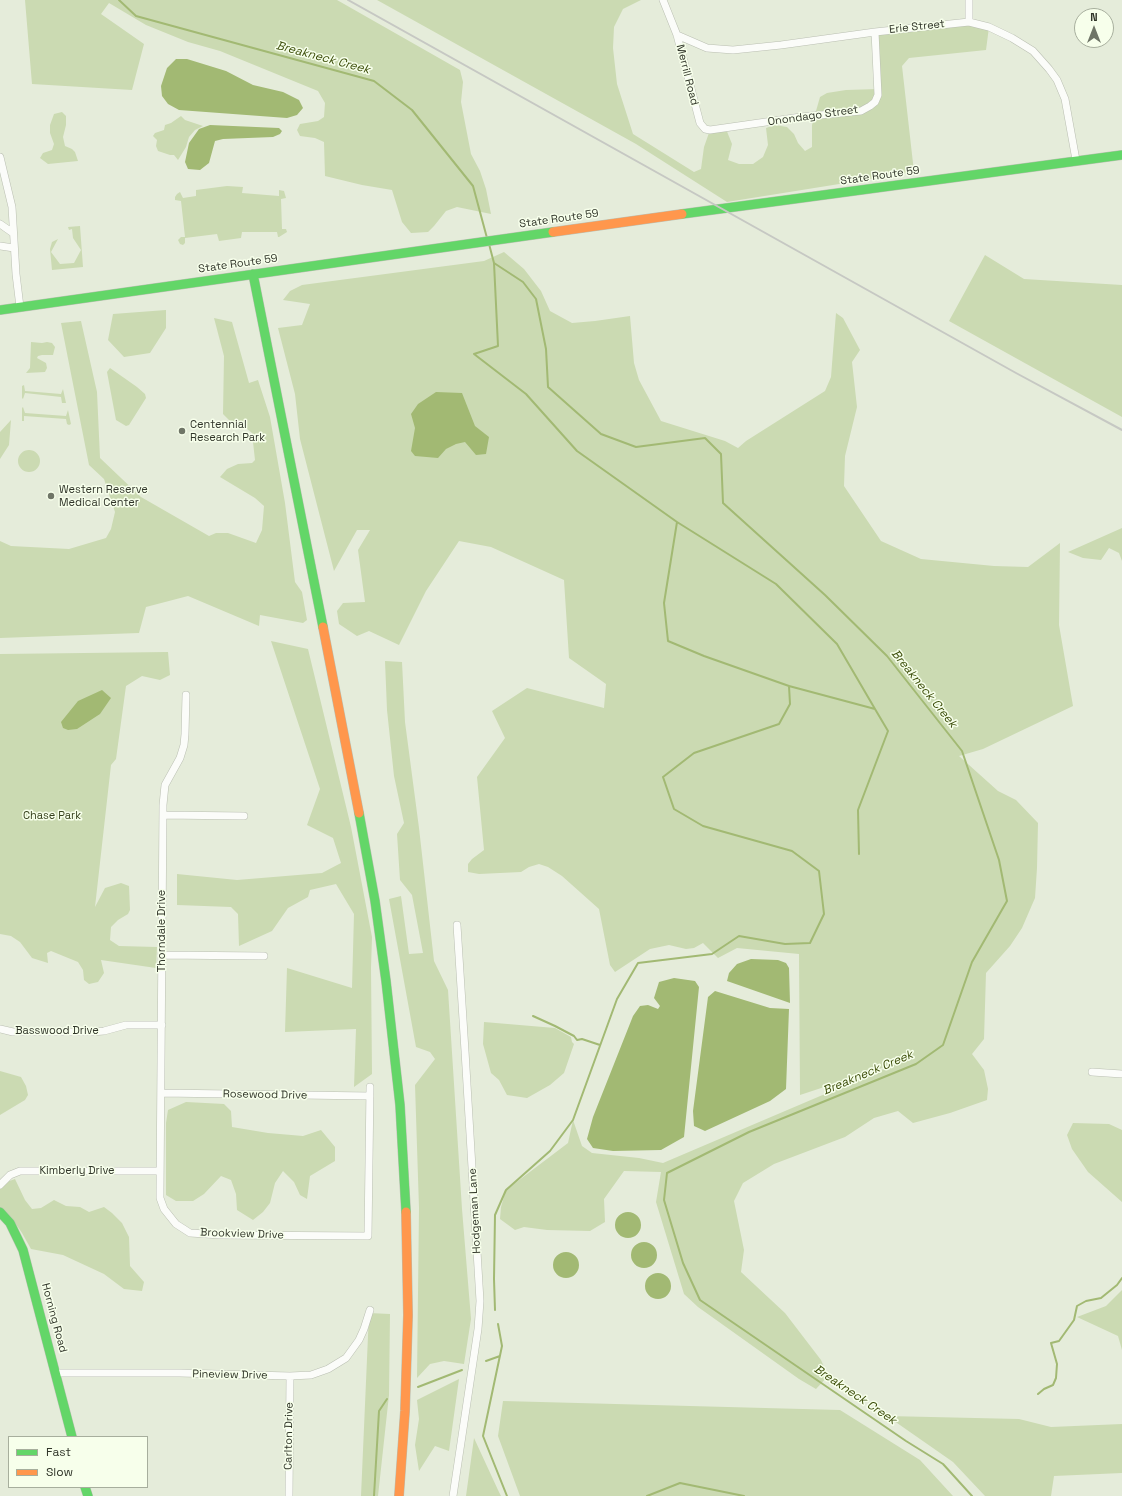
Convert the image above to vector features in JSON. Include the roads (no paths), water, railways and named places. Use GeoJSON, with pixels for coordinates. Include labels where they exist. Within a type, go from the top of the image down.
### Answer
{"type":"FeatureCollection","features":[{"type":"Feature","properties":{"kind":"main road","name":"State Route 59"},"geometry":{"type":"LineString","coordinates":[[0,310],[530,235],[884,188],[1122,154]]}},
{"type":"Feature","properties":{"kind":"main road"},"geometry":{"type":"LineString","coordinates":[[254,274],[360,816],[375,901],[386,981],[402,1128],[406,1182],[408,1315],[405,1411],[399,1496]]}},
{"type":"Feature","properties":{"kind":"main road","name":"Horning Road"},"geometry":{"type":"LineString","coordinates":[[0,1212],[10,1223],[23,1250],[72,1436]]}},
{"type":"Feature","properties":{"kind":"street","name":"Merrill Road"},"geometry":{"type":"LineString","coordinates":[[663,0],[677,35],[700,122],[704,129],[726,129]]}},
{"type":"Feature","properties":{"kind":"street"},"geometry":{"type":"LineString","coordinates":[[969,22],[970,0]]}},
{"type":"Feature","properties":{"kind":"street","name":"Erie Street"},"geometry":{"type":"LineString","coordinates":[[677,35],[707,48],[733,50],[969,22],[1000,32],[1023,44],[1034,52],[1049,69],[1057,80],[1065,99],[1076,160]]}},
{"type":"Feature","properties":{"kind":"street","name":"Onondago Street"},"geometry":{"type":"LineString","coordinates":[[726,129],[801,117],[861,111],[870,106],[875,102],[878,95],[875,32]]}},
{"type":"Feature","properties":{"kind":"street"},"geometry":{"type":"LineString","coordinates":[[0,159],[12,207],[14,248],[20,307]]}},
{"type":"Feature","properties":{"kind":"street"},"geometry":{"type":"LineString","coordinates":[[0,224],[13,233]]}},
{"type":"Feature","properties":{"kind":"street"},"geometry":{"type":"LineString","coordinates":[[0,246],[14,248]]}},
{"type":"Feature","properties":{"kind":"street","name":"Thorndale Drive"},"geometry":{"type":"LineString","coordinates":[[160,1171],[164,792],[165,785],[180,758],[184,745],[186,695]]}},
{"type":"Feature","properties":{"kind":"street"},"geometry":{"type":"LineString","coordinates":[[163,815],[244,816]]}},
{"type":"Feature","properties":{"kind":"street","name":"Hodgeman Lane"},"geometry":{"type":"LineString","coordinates":[[452,1496],[478,1329],[480,1301],[456,926]]}},
{"type":"Feature","properties":{"kind":"street"},"geometry":{"type":"LineString","coordinates":[[162,955],[264,956]]}},
{"type":"Feature","properties":{"kind":"street","name":"Basswood Drive"},"geometry":{"type":"LineString","coordinates":[[0,1029],[13,1032],[91,1032],[104,1031],[126,1025],[162,1026]]}},
{"type":"Feature","properties":{"kind":"street"},"geometry":{"type":"LineString","coordinates":[[1092,1072],[1122,1074]]}},
{"type":"Feature","properties":{"kind":"street"},"geometry":{"type":"LineString","coordinates":[[370,1087],[370,1096]]}},
{"type":"Feature","properties":{"kind":"street","name":"Rosewood Drive"},"geometry":{"type":"LineString","coordinates":[[161,1093],[370,1096]]}},
{"type":"Feature","properties":{"kind":"street","name":"Brookview Drive"},"geometry":{"type":"LineString","coordinates":[[160,1171],[160,1198],[164,1209],[176,1224],[190,1233],[221,1235],[368,1236],[370,1096]]}},
{"type":"Feature","properties":{"kind":"street","name":"Kimberly Drive"},"geometry":{"type":"LineString","coordinates":[[0,1185],[10,1175],[20,1171],[160,1171]]}},
{"type":"Feature","properties":{"kind":"street","name":"Pineview Drive"},"geometry":{"type":"LineString","coordinates":[[56,1373],[180,1373],[290,1376],[311,1374],[328,1369],[346,1358],[359,1340],[370,1310]]}},
{"type":"Feature","properties":{"kind":"street","name":"Carlton Drive"},"geometry":{"type":"LineString","coordinates":[[289,1496],[290,1376]]}},
{"type":"Feature","properties":{"kind":"waterway","name":"Breakneck Creek"},"geometry":{"type":"LineString","coordinates":[[119,0],[136,16],[374,81],[412,110],[473,186],[487,238]]}},
{"type":"Feature","properties":{"kind":"waterway"},"geometry":{"type":"LineString","coordinates":[[489,244],[494,263],[498,346],[474,354],[526,394],[577,451],[677,522],[664,603],[668,641],[704,656],[789,686],[790,704],[779,724],[694,753],[663,777],[674,809],[703,826],[792,851],[819,871],[824,914],[810,943],[785,944],[739,936],[712,954],[638,963],[617,999],[573,1120],[550,1151],[506,1190],[495,1215],[495,1310]]}},
{"type":"Feature","properties":{"kind":"waterway","name":"Breakneck Creek"},"geometry":{"type":"LineString","coordinates":[[494,263],[523,282],[536,299],[546,349],[548,387],[601,434],[636,447],[705,438],[721,454],[723,503],[825,595],[887,656],[962,751],[999,860],[1007,901],[972,962],[943,1045],[916,1064],[749,1132],[667,1173],[664,1200],[683,1263],[700,1300],[906,1441],[943,1464],[972,1496]]}},
{"type":"Feature","properties":{"kind":"waterway"},"geometry":{"type":"LineString","coordinates":[[677,522],[776,584],[837,644],[875,709]]}},
{"type":"Feature","properties":{"kind":"waterway"},"geometry":{"type":"LineString","coordinates":[[789,686],[875,709],[888,731],[858,810],[859,854]]}},
{"type":"Feature","properties":{"kind":"waterway"},"geometry":{"type":"LineString","coordinates":[[533,1016],[574,1036],[577,1040],[582,1039],[600,1045]]}},
{"type":"Feature","properties":{"kind":"waterway"},"geometry":{"type":"LineString","coordinates":[[1038,1394],[1044,1389],[1053,1385],[1056,1378],[1057,1364],[1051,1343],[1059,1341],[1074,1320],[1077,1306],[1086,1301],[1101,1298],[1117,1285],[1122,1278]]}},
{"type":"Feature","properties":{"kind":"waterway"},"geometry":{"type":"LineString","coordinates":[[498,1324],[502,1346],[483,1436],[507,1496]]}},
{"type":"Feature","properties":{"kind":"waterway"},"geometry":{"type":"LineString","coordinates":[[486,1361],[500,1356]]}},
{"type":"Feature","properties":{"kind":"waterway"},"geometry":{"type":"LineString","coordinates":[[418,1387],[462,1370]]}},
{"type":"Feature","properties":{"kind":"waterway"},"geometry":{"type":"LineString","coordinates":[[374,1496],[379,1411],[387,1399]]}},
{"type":"Feature","properties":{"kind":"waterway"},"geometry":{"type":"LineString","coordinates":[[647,1496],[680,1483],[744,1496]]}},
{"type":"Feature","properties":{"kind":"railway"},"geometry":{"type":"LineString","coordinates":[[348,0],[1016,373],[1122,430]]}},
{"type":"Feature","properties":{"kind":"place","name":"Centennial Research Park"},"geometry":{"type":"Point","coordinates":[182,431]}},
{"type":"Feature","properties":{"kind":"place","name":"Western Reserve Medical Center"},"geometry":{"type":"Point","coordinates":[51,496]}},
{"type":"Feature","properties":{"kind":"park label","name":"Chase Park"},"geometry":{"type":"Point","coordinates":[52,816]}}]}
